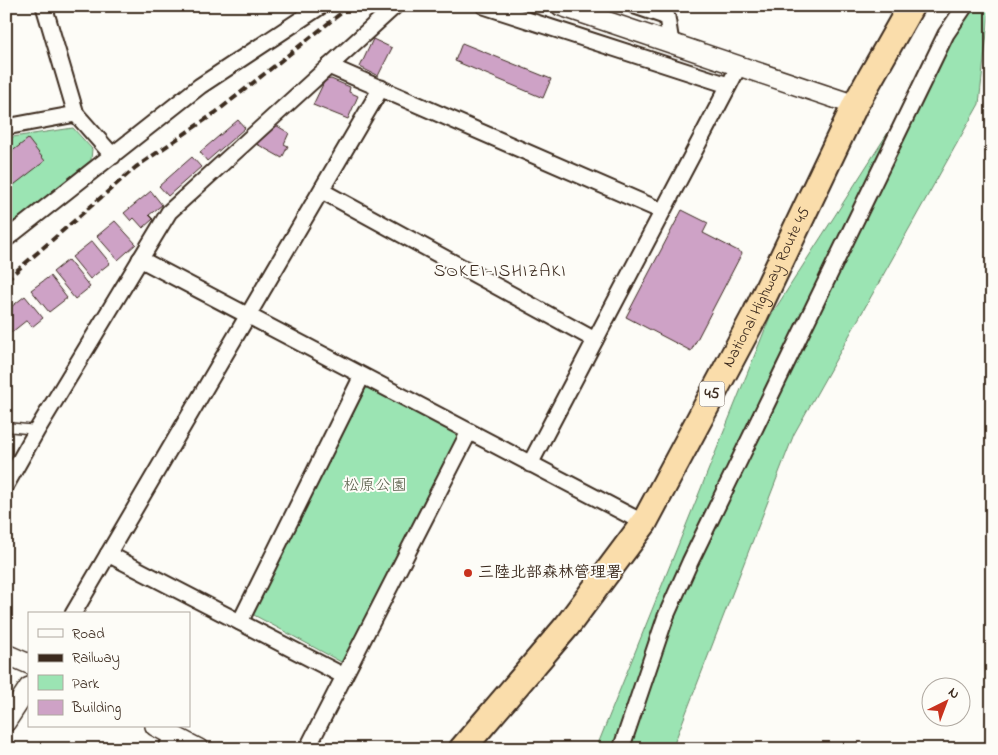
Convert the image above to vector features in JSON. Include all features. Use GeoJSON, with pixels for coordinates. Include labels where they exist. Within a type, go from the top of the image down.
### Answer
{"type":"FeatureCollection","features":[{"type":"Feature","properties":{"kind":"highway","name":"National Highway Route 45"},"geometry":{"type":"LineString","coordinates":[[462,749],[567,626],[644,523],[756,313],[855,105],[911,6]]}},
{"type":"Feature","properties":{"kind":"street"},"geometry":{"type":"LineString","coordinates":[[6,239],[200,86],[321,6]]}},
{"type":"Feature","properties":{"kind":"street"},"geometry":{"type":"LineString","coordinates":[[6,485],[36,430],[169,212],[395,6]]}},
{"type":"Feature","properties":{"kind":"street"},"geometry":{"type":"LineString","coordinates":[[484,6],[728,85]]}},
{"type":"Feature","properties":{"kind":"street"},"geometry":{"type":"LineString","coordinates":[[561,6],[855,105]]}},
{"type":"Feature","properties":{"kind":"street"},"geometry":{"type":"LineString","coordinates":[[635,6],[667,17],[671,43]]}},
{"type":"Feature","properties":{"kind":"street"},"geometry":{"type":"LineString","coordinates":[[621,749],[666,616],[690,562],[946,34],[965,6]]}},
{"type":"Feature","properties":{"kind":"street"},"geometry":{"type":"LineString","coordinates":[[48,7],[76,114],[113,156]]}},
{"type":"Feature","properties":{"kind":"street"},"geometry":{"type":"LineString","coordinates":[[329,66],[662,211]]}},
{"type":"Feature","properties":{"kind":"street"},"geometry":{"type":"LineString","coordinates":[[530,464],[739,66]]}},
{"type":"Feature","properties":{"kind":"street"},"geometry":{"type":"LineString","coordinates":[[74,612],[381,88]]}},
{"type":"Feature","properties":{"kind":"street"},"geometry":{"type":"LineString","coordinates":[[6,127],[76,114]]}},
{"type":"Feature","properties":{"kind":"street"},"geometry":{"type":"LineString","coordinates":[[322,190],[594,340]]}},
{"type":"Feature","properties":{"kind":"street"},"geometry":{"type":"LineString","coordinates":[[140,259],[644,523]]}},
{"type":"Feature","properties":{"kind":"street"},"geometry":{"type":"LineString","coordinates":[[240,622],[362,376]]}},
{"type":"Feature","properties":{"kind":"street"},"geometry":{"type":"LineString","coordinates":[[307,749],[469,432]]}},
{"type":"Feature","properties":{"kind":"street"},"geometry":{"type":"LineString","coordinates":[[108,554],[344,676]]}},
{"type":"Feature","properties":{"kind":"street"},"geometry":{"type":"LineString","coordinates":[[6,654],[28,664]]}},
{"type":"Feature","properties":{"kind":"street"},"geometry":{"type":"LineString","coordinates":[[6,722],[28,689]]}},
{"type":"Feature","properties":{"kind":"street"},"geometry":{"type":"LineString","coordinates":[[157,728],[169,742],[199,749]]}},
{"type":"Feature","properties":{"kind":"lane"},"geometry":{"type":"LineString","coordinates":[[6,426],[36,430]]}},
{"type":"Feature","properties":{"kind":"green space"},"geometry":{"type":"Polygon","coordinates":[[[969,6],[990,6],[979,104],[794,434],[672,749],[596,749],[770,317],[969,6]]]}},
{"type":"Feature","properties":{"kind":"green space"},"geometry":{"type":"Polygon","coordinates":[[[73,128],[92,149],[91,160],[6,228],[6,138],[73,128]]]}},
{"type":"Feature","properties":{"kind":"green space","name":"松原公園"},"geometry":{"type":"Polygon","coordinates":[[[367,386],[460,435],[345,664],[252,614],[367,386]]]}},
{"type":"Feature","properties":{"kind":"building"},"geometry":{"type":"Polygon","coordinates":[[[373,39],[392,48],[378,76],[360,67],[373,39]]]}},
{"type":"Feature","properties":{"kind":"building"},"geometry":{"type":"Polygon","coordinates":[[[462,43],[551,79],[543,98],[455,61],[462,43]]]}},
{"type":"Feature","properties":{"kind":"building"},"geometry":{"type":"Polygon","coordinates":[[[331,79],[350,87],[349,92],[358,96],[348,119],[313,105],[325,80],[331,79]]]}},
{"type":"Feature","properties":{"kind":"building"},"geometry":{"type":"Polygon","coordinates":[[[238,120],[245,128],[207,161],[200,152],[238,120]]]}},
{"type":"Feature","properties":{"kind":"building"},"geometry":{"type":"Polygon","coordinates":[[[274,124],[289,133],[284,144],[288,146],[282,158],[255,143],[274,124]]]}},
{"type":"Feature","properties":{"kind":"building"},"geometry":{"type":"Polygon","coordinates":[[[28,139],[45,161],[6,191],[6,156],[28,139]]]}},
{"type":"Feature","properties":{"kind":"building"},"geometry":{"type":"Polygon","coordinates":[[[192,157],[201,167],[168,196],[159,186],[192,157]]]}},
{"type":"Feature","properties":{"kind":"building"},"geometry":{"type":"Polygon","coordinates":[[[151,191],[162,205],[149,215],[153,219],[143,228],[134,218],[131,221],[124,213],[151,191]]]}},
{"type":"Feature","properties":{"kind":"building"},"geometry":{"type":"Polygon","coordinates":[[[682,210],[708,223],[703,233],[742,253],[691,351],[626,317],[682,210]]]}},
{"type":"Feature","properties":{"kind":"building"},"geometry":{"type":"Polygon","coordinates":[[[115,221],[136,244],[118,260],[97,236],[115,221]]]}},
{"type":"Feature","properties":{"kind":"building"},"geometry":{"type":"Polygon","coordinates":[[[92,241],[110,263],[90,279],[72,257],[92,241]]]}},
{"type":"Feature","properties":{"kind":"building"},"geometry":{"type":"Polygon","coordinates":[[[68,260],[90,287],[75,299],[53,272],[68,260]]]}},
{"type":"Feature","properties":{"kind":"building"},"geometry":{"type":"Polygon","coordinates":[[[50,276],[67,298],[49,312],[31,290],[50,276]]]}},
{"type":"Feature","properties":{"kind":"building"},"geometry":{"type":"Polygon","coordinates":[[[6,290],[13,298],[6,303],[6,290]]]}},
{"type":"Feature","properties":{"kind":"building"},"geometry":{"type":"Polygon","coordinates":[[[25,296],[43,318],[32,327],[27,320],[12,332],[6,325],[6,311],[25,296]]]}},
{"type":"Feature","properties":{"kind":"railway"},"geometry":{"type":"LineString","coordinates":[[6,280],[136,167],[215,113],[350,6]]}},
{"type":"Feature","properties":{"kind":"place","name":"三陸北部森林管理署"},"geometry":{"type":"Point","coordinates":[468,573]}},
{"type":"Feature","properties":{"kind":"district","name":"SOKEI-ISHIZAKI"},"geometry":{"type":"Point","coordinates":[500,272]}}]}
